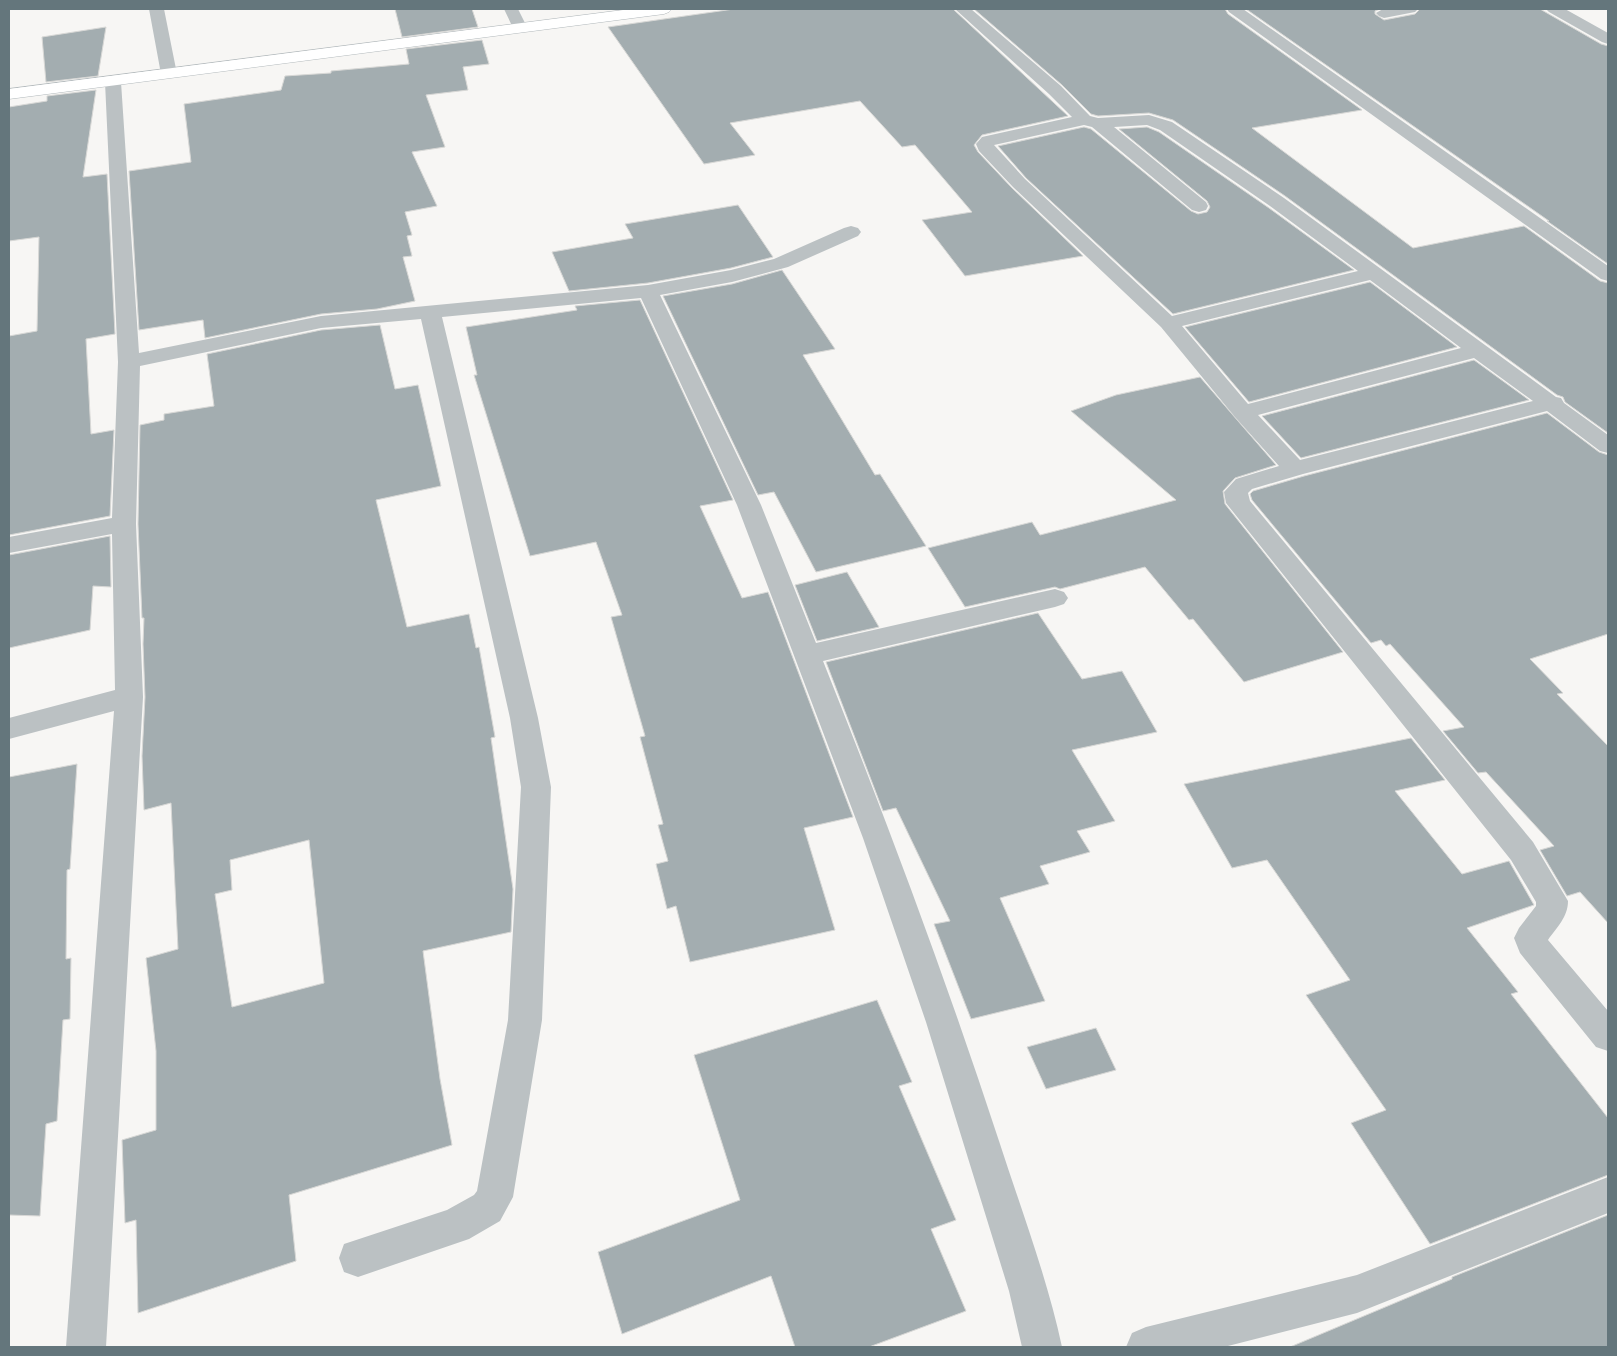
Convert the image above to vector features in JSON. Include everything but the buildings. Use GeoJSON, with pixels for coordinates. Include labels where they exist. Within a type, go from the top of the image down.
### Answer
{"type":"FeatureCollection","features":[{"type":"Feature","properties":{"kind":"street"},"geometry":{"type":"LineString","coordinates":[[156,9],[169,74]]}},
{"type":"Feature","properties":{"kind":"street"},"geometry":{"type":"LineString","coordinates":[[511,9],[519,28]]}},
{"type":"Feature","properties":{"kind":"street"},"geometry":{"type":"LineString","coordinates":[[9,94],[664,9]]}},
{"type":"Feature","properties":{"kind":"street"},"geometry":{"type":"LineString","coordinates":[[962,9],[1091,121],[1199,206]]}},
{"type":"Feature","properties":{"kind":"street"},"geometry":{"type":"LineString","coordinates":[[1234,9],[1608,275]]}},
{"type":"Feature","properties":{"kind":"street"},"geometry":{"type":"LineString","coordinates":[[1384,13],[1410,9]]}},
{"type":"Feature","properties":{"kind":"street"},"geometry":{"type":"LineString","coordinates":[[1554,9],[1608,39]]}},
{"type":"Feature","properties":{"kind":"street"},"geometry":{"type":"LineString","coordinates":[[86,1347],[129,697],[124,524],[129,362],[113,82]]}},
{"type":"Feature","properties":{"kind":"street"},"geometry":{"type":"LineString","coordinates":[[1295,469],[1168,323],[1019,183],[988,151],[985,144],[988,141],[1091,121],[1149,120],[1166,126],[1277,202],[1372,274],[1553,403],[1608,446]]}},
{"type":"Feature","properties":{"kind":"street"},"geometry":{"type":"LineString","coordinates":[[129,362],[321,322],[648,291],[732,276],[781,263],[851,232]]}},
{"type":"Feature","properties":{"kind":"street"},"geometry":{"type":"LineString","coordinates":[[1168,323],[1372,274]]}},
{"type":"Feature","properties":{"kind":"street"},"geometry":{"type":"LineString","coordinates":[[648,291],[749,505],[878,838],[943,1022],[1028,1291],[1042,1347]]}},
{"type":"Feature","properties":{"kind":"street"},"geometry":{"type":"LineString","coordinates":[[358,1258],[456,1226],[487,1208],[494,1197],[525,1020],[536,787],[524,718],[430,311]]}},
{"type":"Feature","properties":{"kind":"street"},"geometry":{"type":"LineString","coordinates":[[1244,412],[1479,350]]}},
{"type":"Feature","properties":{"kind":"street"},"geometry":{"type":"LineString","coordinates":[[1553,403],[1295,469],[1244,484],[1236,492],[1238,503],[1522,850],[1552,901],[1552,910],[1530,938],[1530,943],[1608,1036]]}},
{"type":"Feature","properties":{"kind":"street"},"geometry":{"type":"LineString","coordinates":[[9,545],[124,524]]}},
{"type":"Feature","properties":{"kind":"street"},"geometry":{"type":"LineString","coordinates":[[807,655],[1055,598]]}},
{"type":"Feature","properties":{"kind":"street"},"geometry":{"type":"LineString","coordinates":[[9,728],[129,697]]}},
{"type":"Feature","properties":{"kind":"street"},"geometry":{"type":"LineString","coordinates":[[1146,1347],[1358,1294],[1608,1195]]}}]}
